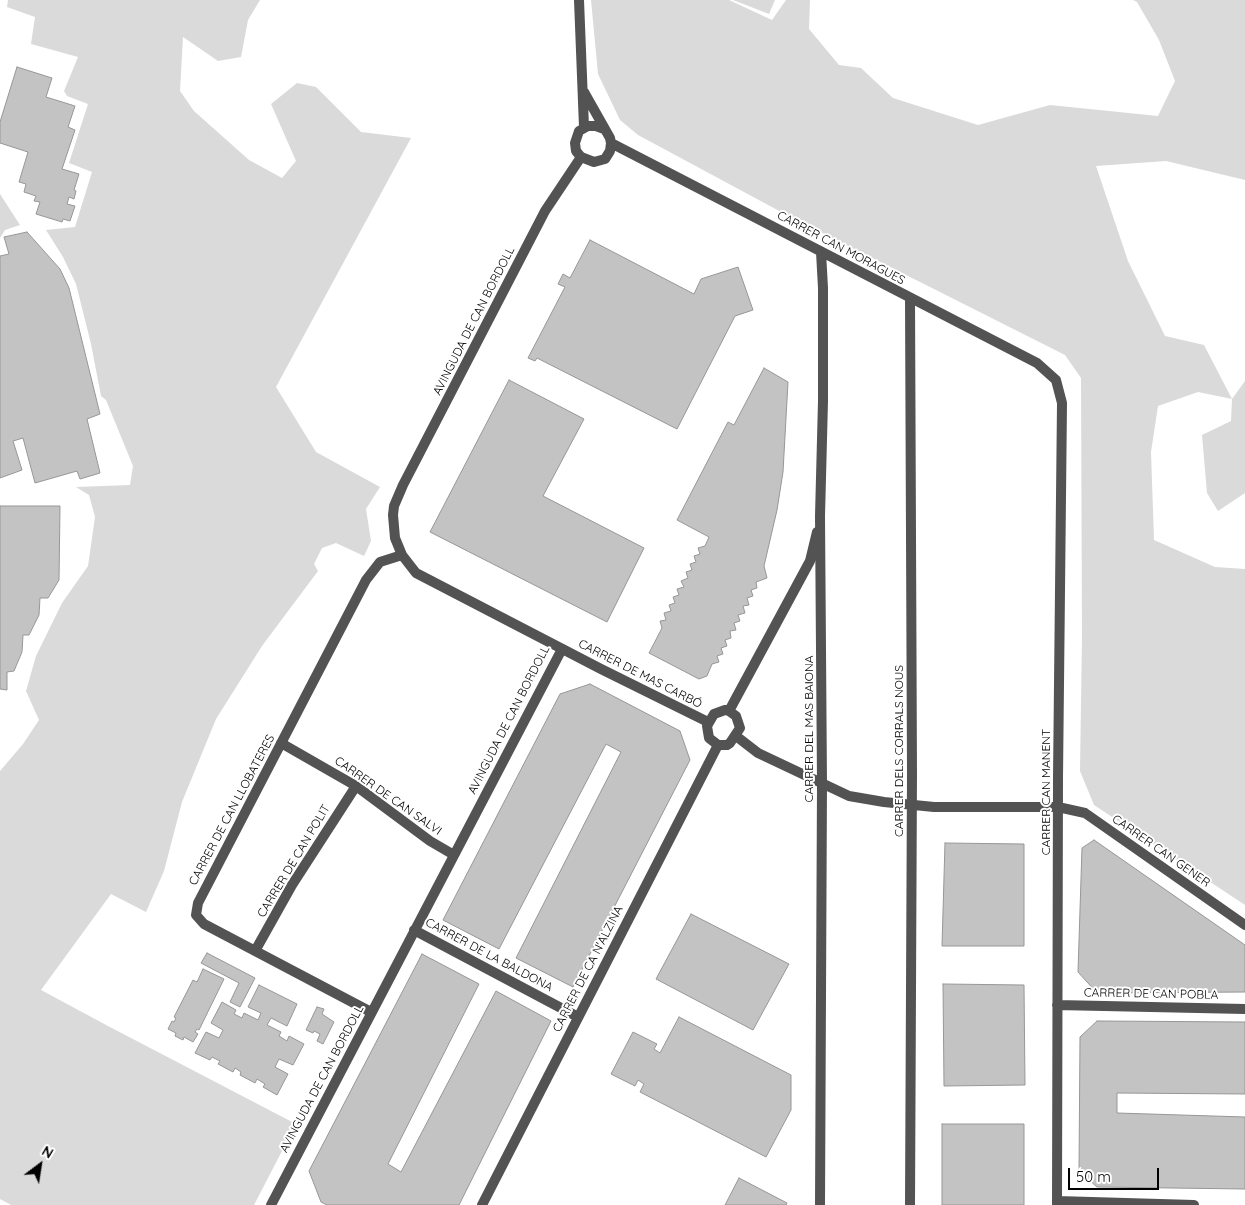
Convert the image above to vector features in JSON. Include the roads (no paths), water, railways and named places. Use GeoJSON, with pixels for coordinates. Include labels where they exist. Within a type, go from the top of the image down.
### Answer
{"type":"FeatureCollection","features":[{"type":"Feature","properties":{"kind":"street"},"geometry":{"type":"LineString","coordinates":[[579,0],[584,127]]}},
{"type":"Feature","properties":{"kind":"street"},"geometry":{"type":"LineString","coordinates":[[584,92],[610,138],[611,143],[610,151],[605,159],[594,162],[581,157],[576,151],[575,143],[579,131],[584,127],[593,126],[604,129]]}},
{"type":"Feature","properties":{"kind":"street","name":"CARRER CAN MORAGUES"},"geometry":{"type":"LineString","coordinates":[[611,143],[1037,363],[1056,380]]}},
{"type":"Feature","properties":{"kind":"street","name":"AVINGUDA DE CAN BORDOLL"},"geometry":{"type":"LineString","coordinates":[[275,1204],[371,1012],[562,649],[416,573],[402,555],[395,538],[393,515],[394,506],[545,210],[581,157]]}},
{"type":"Feature","properties":{"kind":"street","name":"CARRER DEL MAS BAIONA"},"geometry":{"type":"LineString","coordinates":[[820,1205],[822,252]]}},
{"type":"Feature","properties":{"kind":"street","name":"CARRER DELS CORRALS NOUS"},"geometry":{"type":"LineString","coordinates":[[910,298],[910,1205]]}},
{"type":"Feature","properties":{"kind":"street","name":"CARRER CAN MANENT"},"geometry":{"type":"LineString","coordinates":[[1056,380],[1062,403],[1057,1203]]}},
{"type":"Feature","properties":{"kind":"street"},"geometry":{"type":"LineString","coordinates":[[729,711],[810,560],[820,516]]}},
{"type":"Feature","properties":{"kind":"street","name":"CARRER DE CAN LLOBATERES"},"geometry":{"type":"LineString","coordinates":[[371,1012],[204,924],[196,915],[198,904],[366,580],[380,562],[402,555]]}},
{"type":"Feature","properties":{"kind":"street","name":"CARRER DE MAS CARBÓ"},"geometry":{"type":"LineString","coordinates":[[562,649],[708,722]]}},
{"type":"Feature","properties":{"kind":"street"},"geometry":{"type":"LineString","coordinates":[[721,711],[729,711],[736,716],[740,728],[736,736],[726,745],[718,745],[709,738],[708,722],[714,714],[721,711]]}},
{"type":"Feature","properties":{"kind":"street","name":"CARRER CAN GENER"},"geometry":{"type":"LineString","coordinates":[[736,736],[758,753],[849,796],[911,806],[1058,807],[1085,813],[1245,925]]}},
{"type":"Feature","properties":{"kind":"street","name":"CARRER DE CAN SALVI"},"geometry":{"type":"LineString","coordinates":[[281,743],[356,786],[430,841],[454,855]]}},
{"type":"Feature","properties":{"kind":"street","name":"CARRER DE CA N'ALZINA"},"geometry":{"type":"LineString","coordinates":[[482,1205],[718,745]]}},
{"type":"Feature","properties":{"kind":"street","name":"CARRER DE CAN POLIT"},"geometry":{"type":"LineString","coordinates":[[255,951],[292,885],[356,786]]}},
{"type":"Feature","properties":{"kind":"street","name":"CARRER DE LA BALDONA"},"geometry":{"type":"LineString","coordinates":[[414,930],[578,1017]]}},
{"type":"Feature","properties":{"kind":"street","name":"CARRER DE CAN POBLA"},"geometry":{"type":"LineString","coordinates":[[1057,1005],[1245,1009]]}},
{"type":"Feature","properties":{"kind":"street"},"geometry":{"type":"LineString","coordinates":[[1057,1203],[1194,1205]]}}]}
